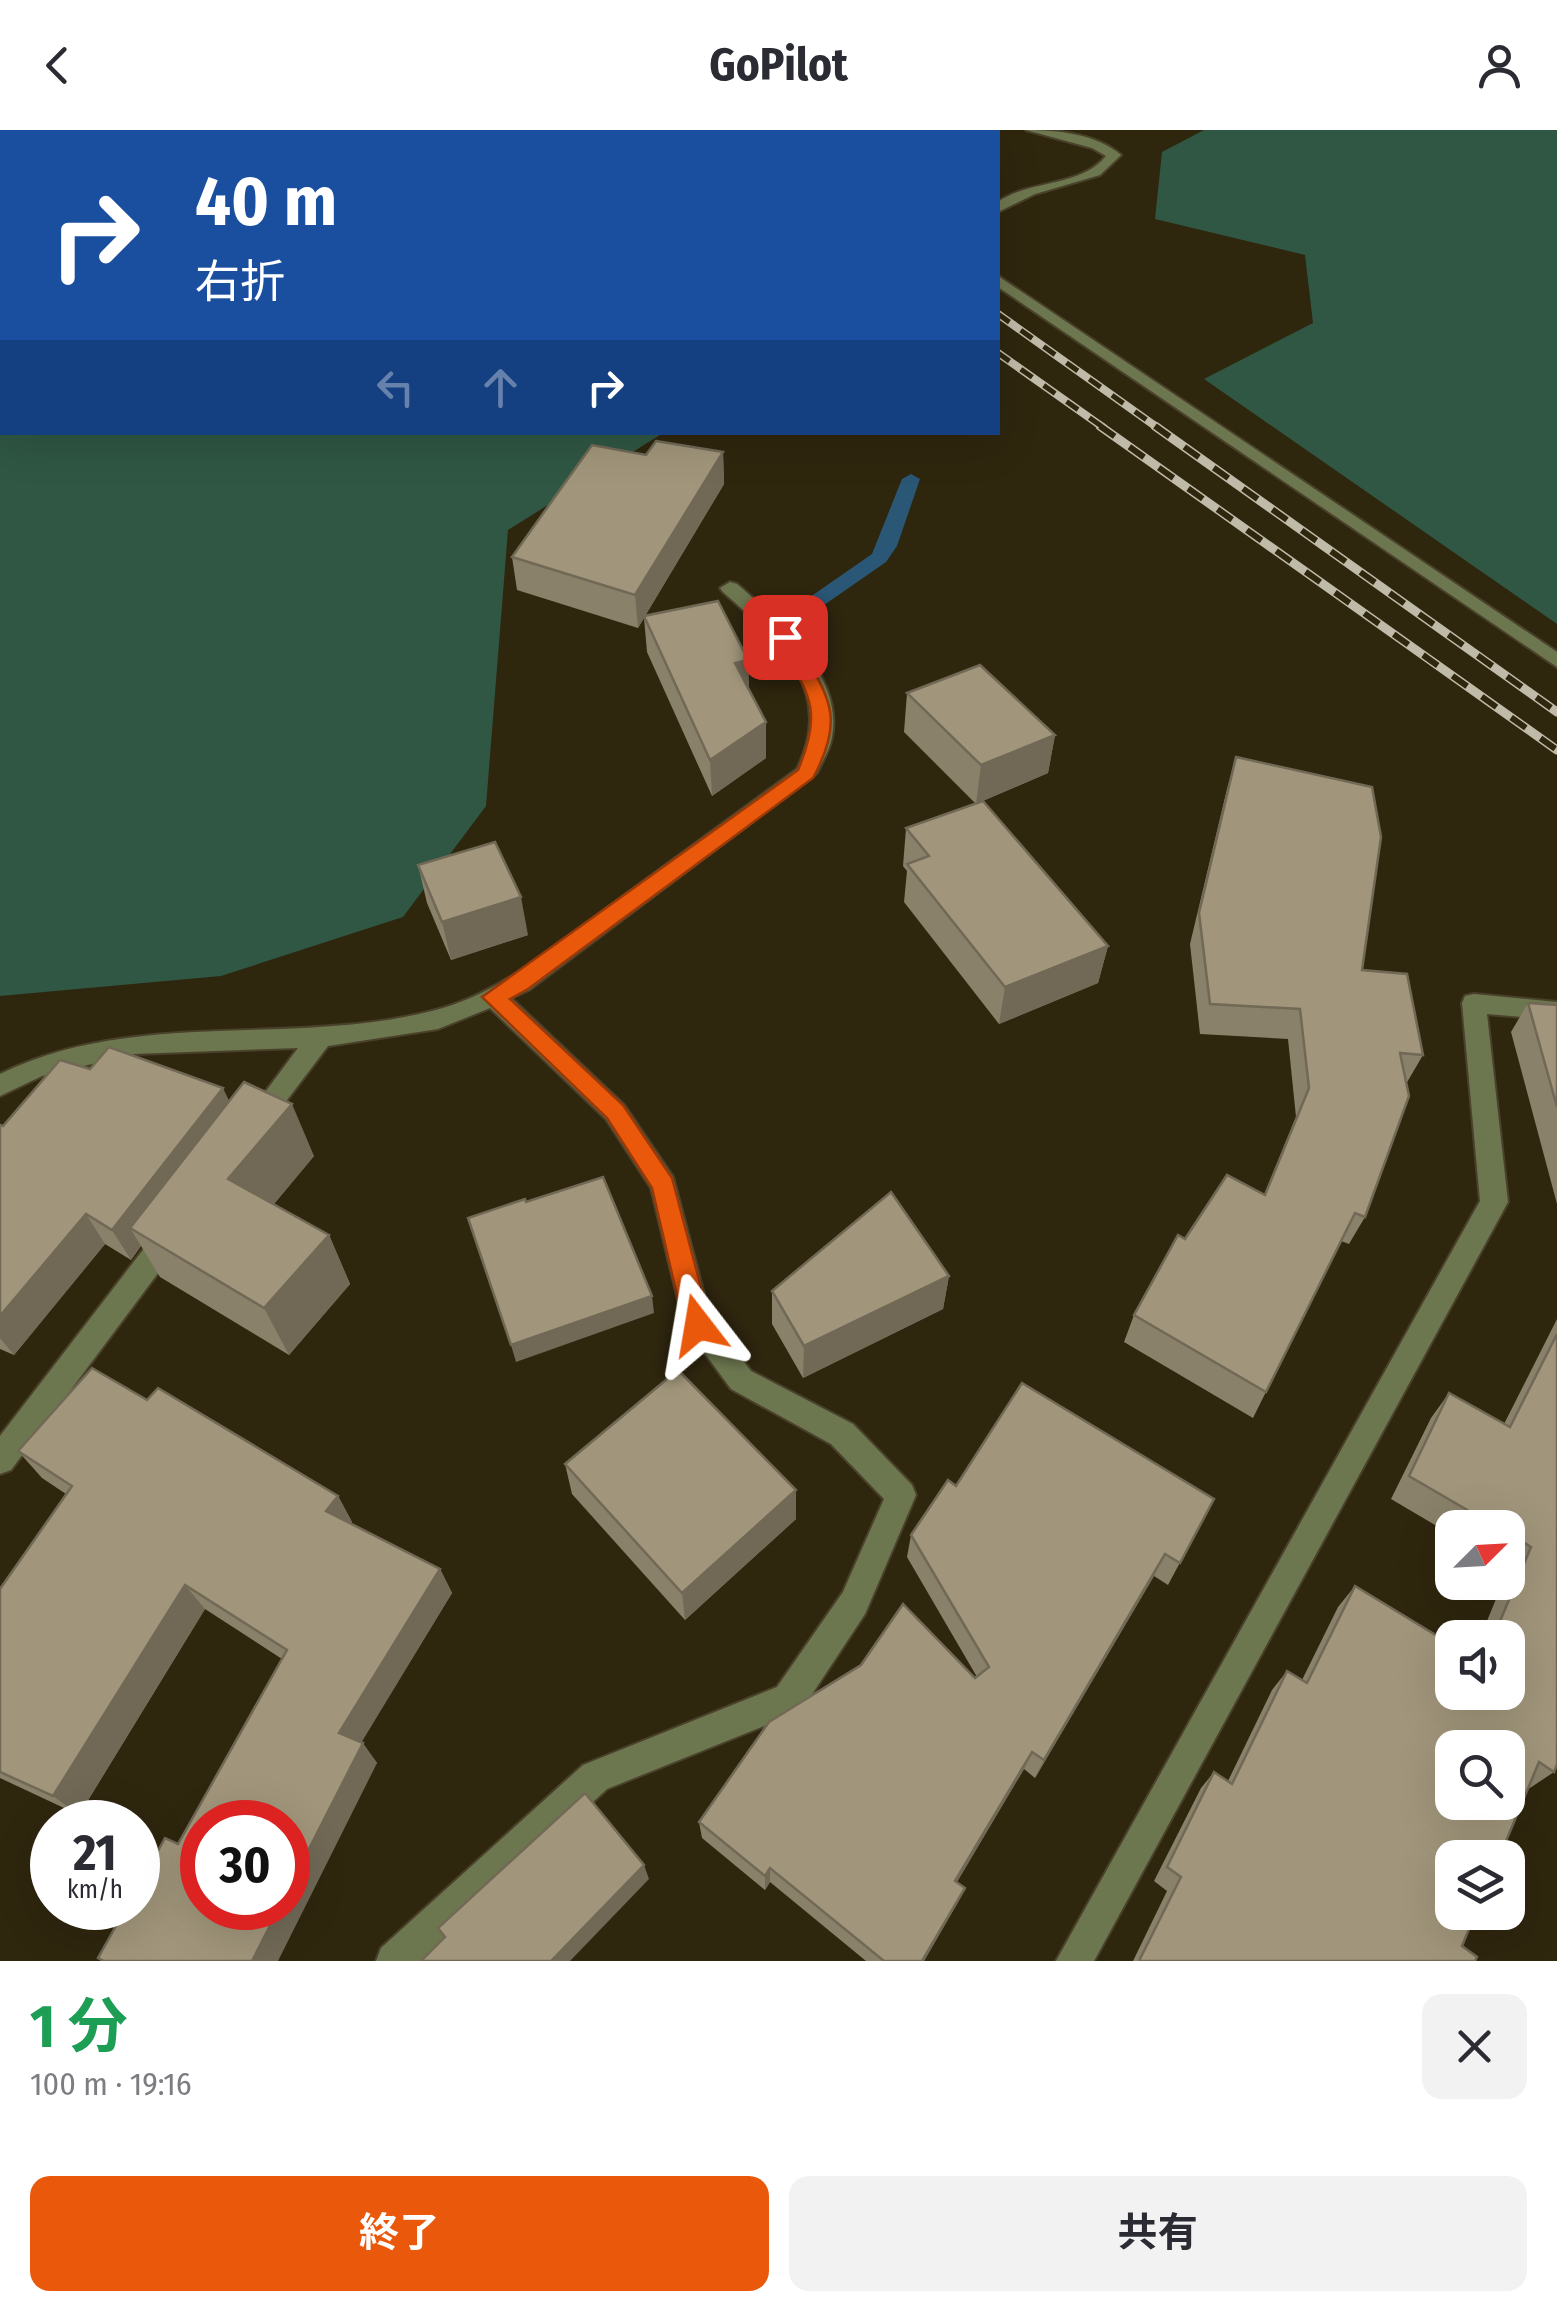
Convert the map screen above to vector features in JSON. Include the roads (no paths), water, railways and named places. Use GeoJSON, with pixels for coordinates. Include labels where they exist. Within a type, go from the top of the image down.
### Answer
{"type":"FeatureCollection","features":[{"type":"Feature","properties":{"kind":"street"},"geometry":{"type":"LineString","coordinates":[[1000,207],[1018,195],[1067,183],[1108,164],[1114,156],[1097,145],[1032,130]]}},
{"type":"Feature","properties":{"kind":"street"},"geometry":{"type":"LineString","coordinates":[[1000,282],[1557,661]]}},
{"type":"Feature","properties":{"kind":"street"},"geometry":{"type":"LineString","coordinates":[[0,1086],[36,1068],[133,1044],[320,1038],[438,1020],[520,984],[806,773],[822,735],[821,701],[785,637],[730,588]]}},
{"type":"Feature","properties":{"kind":"street"},"geometry":{"type":"LineString","coordinates":[[394,1961],[595,1777],[789,1698],[854,1604],[901,1495],[842,1434],[742,1380],[698,1325],[664,1185],[615,1112],[494,997]]}},
{"type":"Feature","properties":{"kind":"street"},"geometry":{"type":"LineString","coordinates":[[1074,1961],[1494,1202],[1474,1003],[1557,1011]]}},
{"type":"Feature","properties":{"kind":"street"},"geometry":{"type":"LineString","coordinates":[[237,1147],[320,1038]]}},
{"type":"Feature","properties":{"kind":"street"},"geometry":{"type":"LineString","coordinates":[[0,1460],[190,1210]]}},
{"type":"Feature","properties":{"kind":"waterway"},"geometry":{"type":"LineString","coordinates":[[784,624],[879,558],[888,546],[911,479]]}},
{"type":"Feature","properties":{"kind":"railway"},"geometry":{"type":"LineString","coordinates":[[1000,315],[1158,428]]}},
{"type":"Feature","properties":{"kind":"railway"},"geometry":{"type":"LineString","coordinates":[[1000,354],[1104,428]]}},
{"type":"Feature","properties":{"kind":"railway"},"geometry":{"type":"LineString","coordinates":[[1100,426],[1557,750]]}},
{"type":"Feature","properties":{"kind":"railway"},"geometry":{"type":"LineString","coordinates":[[1155,426],[1557,712]]}}]}
